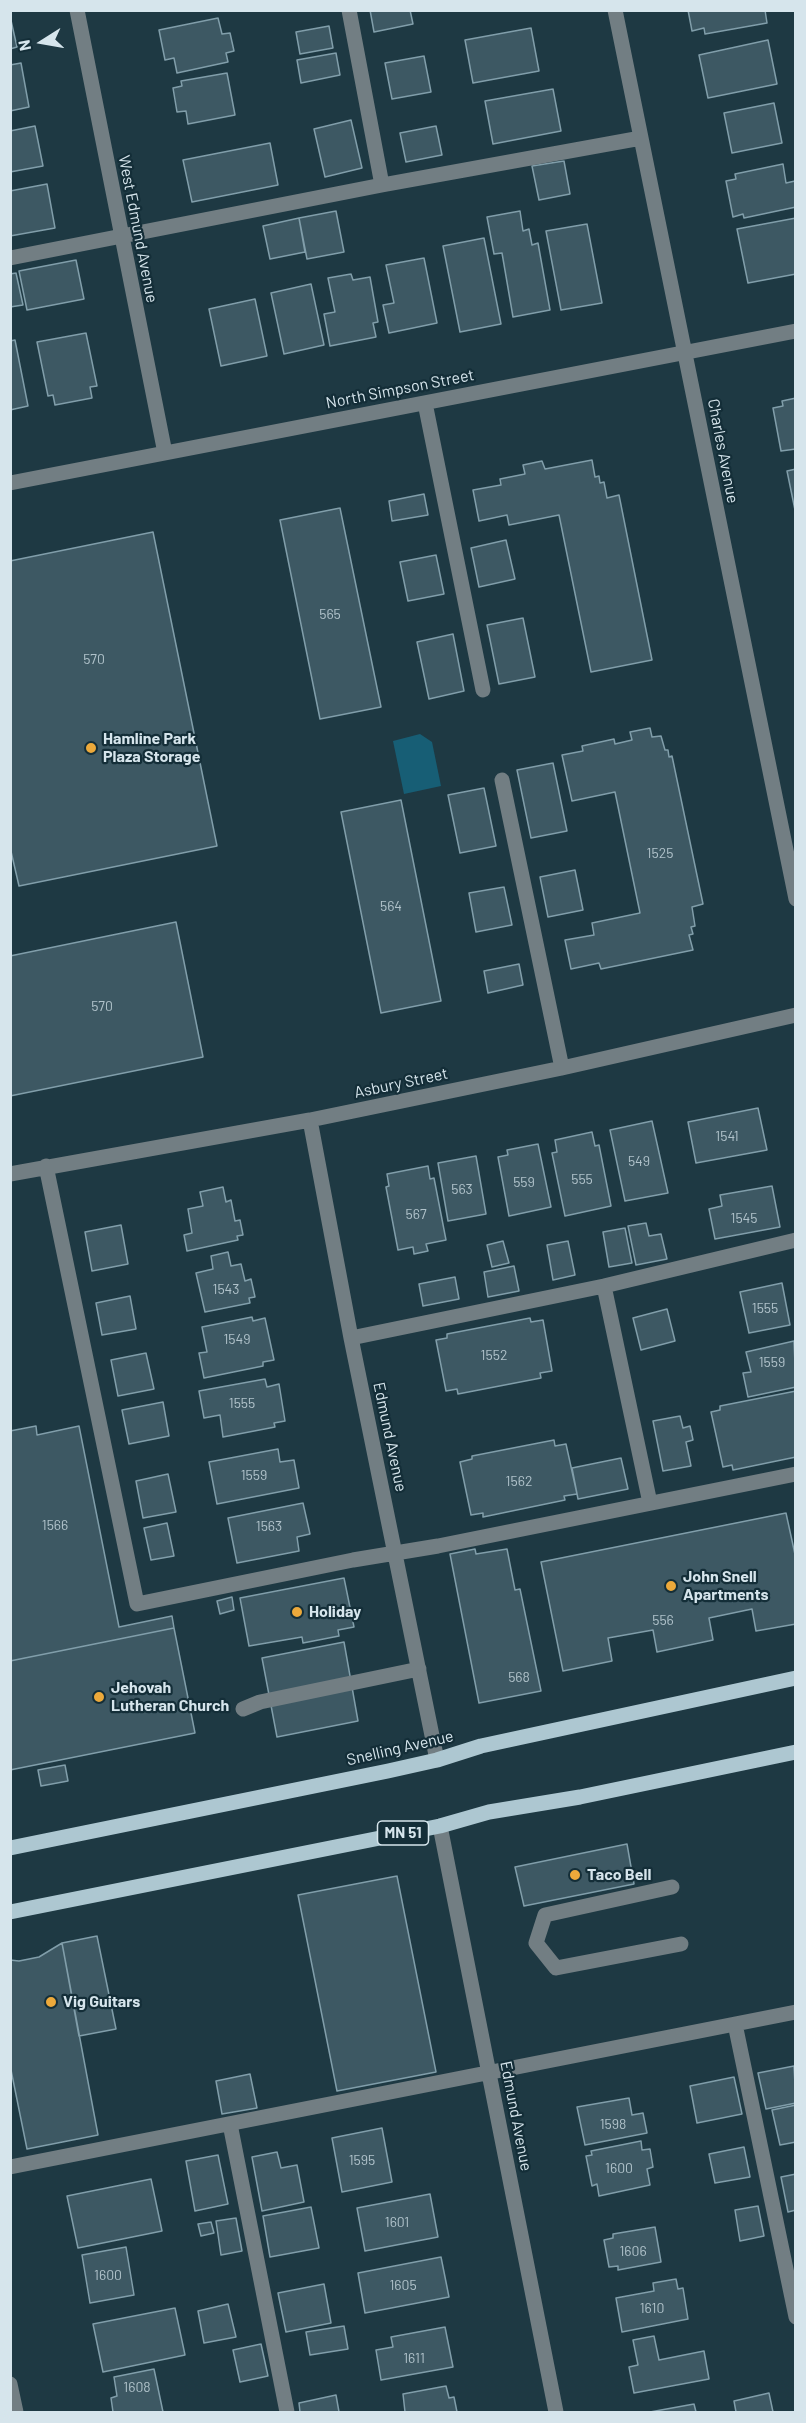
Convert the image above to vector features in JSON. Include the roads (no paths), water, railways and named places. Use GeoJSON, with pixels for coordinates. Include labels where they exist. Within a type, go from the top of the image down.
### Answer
{"type":"FeatureCollection","features":[{"type":"Feature","properties":{"kind":"main road","name":"Snelling Avenue"},"geometry":{"type":"LineString","coordinates":[[10,1848],[437,1760],[481,1746],[795,1678]]}},
{"type":"Feature","properties":{"kind":"main road","name":"MN 51"},"geometry":{"type":"LineString","coordinates":[[10,1912],[440,1826],[489,1812],[580,1797],[795,1752]]}},
{"type":"Feature","properties":{"kind":"street","name":"West Edmund Avenue"},"geometry":{"type":"LineString","coordinates":[[77,10],[165,453]]}},
{"type":"Feature","properties":{"kind":"street"},"geometry":{"type":"LineString","coordinates":[[349,10],[382,185]]}},
{"type":"Feature","properties":{"kind":"street","name":"Charles Avenue"},"geometry":{"type":"LineString","coordinates":[[615,10],[795,899]]}},
{"type":"Feature","properties":{"kind":"street"},"geometry":{"type":"LineString","coordinates":[[10,258],[382,185],[641,138]]}},
{"type":"Feature","properties":{"kind":"street","name":"North Simpson Street"},"geometry":{"type":"LineString","coordinates":[[10,483],[795,331]]}},
{"type":"Feature","properties":{"kind":"street"},"geometry":{"type":"LineString","coordinates":[[425,403],[483,690]]}},
{"type":"Feature","properties":{"kind":"street"},"geometry":{"type":"LineString","coordinates":[[502,780],[562,1068]]}},
{"type":"Feature","properties":{"kind":"street","name":"Asbury Street"},"geometry":{"type":"LineString","coordinates":[[10,1174],[310,1120],[562,1068],[795,1015]]}},
{"type":"Feature","properties":{"kind":"street","name":"Edmund Avenue"},"geometry":{"type":"LineString","coordinates":[[310,1120],[351,1338],[437,1760]]}},
{"type":"Feature","properties":{"kind":"street"},"geometry":{"type":"LineString","coordinates":[[46,1167],[137,1604],[795,1474]]}},
{"type":"Feature","properties":{"kind":"street"},"geometry":{"type":"LineString","coordinates":[[351,1338],[604,1286],[795,1240]]}},
{"type":"Feature","properties":{"kind":"street"},"geometry":{"type":"LineString","coordinates":[[604,1286],[650,1503]]}},
{"type":"Feature","properties":{"kind":"street"},"geometry":{"type":"LineString","coordinates":[[243,1709],[260,1702],[419,1670]]}},
{"type":"Feature","properties":{"kind":"street","name":"Edmund Avenue"},"geometry":{"type":"LineString","coordinates":[[440,1826],[556,2412]]}},
{"type":"Feature","properties":{"kind":"street"},"geometry":{"type":"LineString","coordinates":[[672,1887],[545,1915],[536,1943],[556,1968],[681,1944]]}},
{"type":"Feature","properties":{"kind":"street"},"geometry":{"type":"LineString","coordinates":[[10,2167],[795,2012]]}},
{"type":"Feature","properties":{"kind":"street"},"geometry":{"type":"LineString","coordinates":[[735,2024],[795,2317]]}},
{"type":"Feature","properties":{"kind":"street"},"geometry":{"type":"LineString","coordinates":[[230,2124],[287,2412]]}},
{"type":"Feature","properties":{"kind":"street"},"geometry":{"type":"LineString","coordinates":[[10,2384],[16,2412]]}},
{"type":"Feature","properties":{"kind":"place","name":"Hamline Park Plaza Storage"},"geometry":{"type":"Point","coordinates":[91,748]}},
{"type":"Feature","properties":{"kind":"place","name":"John Snell Apartments"},"geometry":{"type":"Point","coordinates":[671,1586]}},
{"type":"Feature","properties":{"kind":"place","name":"Holiday"},"geometry":{"type":"Point","coordinates":[297,1612]}},
{"type":"Feature","properties":{"kind":"place","name":"Jehovah Lutheran Church"},"geometry":{"type":"Point","coordinates":[99,1697]}},
{"type":"Feature","properties":{"kind":"place","name":"Taco Bell"},"geometry":{"type":"Point","coordinates":[575,1875]}},
{"type":"Feature","properties":{"kind":"place","name":"Vig Guitars"},"geometry":{"type":"Point","coordinates":[51,2002]}}]}
